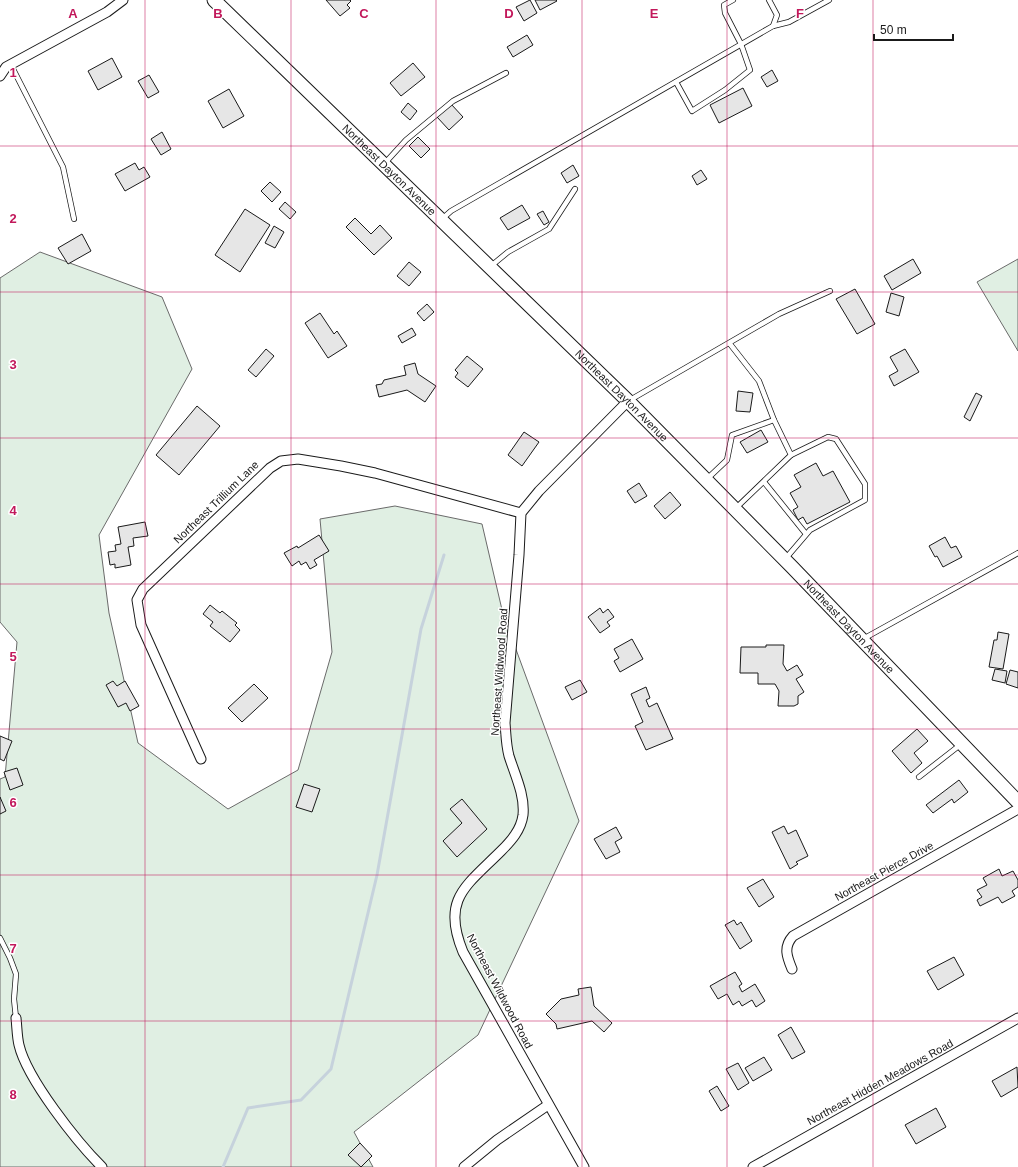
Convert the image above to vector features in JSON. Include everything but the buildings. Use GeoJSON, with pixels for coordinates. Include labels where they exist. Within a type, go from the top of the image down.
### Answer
{"type":"FeatureCollection","features":[{"type":"Feature","properties":{"kind":"street"},"geometry":{"type":"LineString","coordinates":[[4,70],[107,12],[123,0]]}},
{"type":"Feature","properties":{"kind":"street","name":"Northeast Dayton Avenue"},"geometry":{"type":"LineString","coordinates":[[214,0],[628,401],[862,639],[1018,802]]}},
{"type":"Feature","properties":{"kind":"street"},"geometry":{"type":"LineString","coordinates":[[521,513],[539,491],[628,401]]}},
{"type":"Feature","properties":{"kind":"street","name":"Northeast Trillium Lane"},"geometry":{"type":"LineString","coordinates":[[202,759],[141,625],[137,600],[143,590],[270,468],[281,461],[298,460],[341,466],[375,473],[521,513]]}},
{"type":"Feature","properties":{"kind":"street","name":"Northeast Wildwood Road"},"geometry":{"type":"LineString","coordinates":[[521,513],[505,723],[509,755],[522,794],[523,815],[518,829],[511,841],[469,883],[458,897],[454,916],[455,934],[462,952],[584,1167]]}},
{"type":"Feature","properties":{"kind":"street","name":"Northeast Pierce Drive"},"geometry":{"type":"LineString","coordinates":[[792,969],[786,951],[788,942],[793,936],[1018,809]]}},
{"type":"Feature","properties":{"kind":"street"},"geometry":{"type":"LineString","coordinates":[[16,1018],[19,1045],[27,1067],[46,1097],[102,1167]]}},
{"type":"Feature","properties":{"kind":"street","name":"Northeast Hidden Meadows Road"},"geometry":{"type":"LineString","coordinates":[[753,1167],[1018,1018]]}},
{"type":"Feature","properties":{"kind":"street"},"geometry":{"type":"LineString","coordinates":[[464,1167],[503,1135],[548,1105]]}},
{"type":"Feature","properties":{"kind":"lane"},"geometry":{"type":"LineString","coordinates":[[676,82],[692,111],[725,90],[750,70],[741,44],[725,13],[724,5],[732,0]]}},
{"type":"Feature","properties":{"kind":"lane"},"geometry":{"type":"LineString","coordinates":[[769,0],[777,14],[773,26]]}},
{"type":"Feature","properties":{"kind":"lane"},"geometry":{"type":"LineString","coordinates":[[442,220],[451,211],[741,44],[773,26],[789,22],[829,0]]}},
{"type":"Feature","properties":{"kind":"lane"},"geometry":{"type":"LineString","coordinates":[[4,70],[63,167],[74,219]]}},
{"type":"Feature","properties":{"kind":"lane"},"geometry":{"type":"LineString","coordinates":[[384,164],[406,140],[454,101],[506,73]]}},
{"type":"Feature","properties":{"kind":"lane"},"geometry":{"type":"LineString","coordinates":[[490,267],[508,252],[548,229],[574,189]]}},
{"type":"Feature","properties":{"kind":"lane"},"geometry":{"type":"LineString","coordinates":[[628,401],[780,314],[830,291]]}},
{"type":"Feature","properties":{"kind":"lane"},"geometry":{"type":"LineString","coordinates":[[730,344],[759,381],[774,420],[791,455]]}},
{"type":"Feature","properties":{"kind":"lane"},"geometry":{"type":"LineString","coordinates":[[706,480],[727,460],[732,435],[774,420]]}},
{"type":"Feature","properties":{"kind":"lane"},"geometry":{"type":"LineString","coordinates":[[735,510],[791,455],[828,437],[836,438],[864,484],[865,500],[810,530],[784,559]]}},
{"type":"Feature","properties":{"kind":"lane"},"geometry":{"type":"LineString","coordinates":[[764,482],[806,534]]}},
{"type":"Feature","properties":{"kind":"lane"},"geometry":{"type":"LineString","coordinates":[[862,639],[1018,553]]}},
{"type":"Feature","properties":{"kind":"lane"},"geometry":{"type":"LineString","coordinates":[[919,777],[962,744]]}},
{"type":"Feature","properties":{"kind":"lane"},"geometry":{"type":"LineString","coordinates":[[0,938],[16,974],[14,999],[16,1018]]}},
{"type":"Feature","properties":{"kind":"green space"},"geometry":{"type":"Polygon","coordinates":[[[40,252],[162,297],[192,369],[99,535],[109,613],[138,743],[228,809],[298,770],[332,652],[320,519],[395,506],[482,524],[503,614],[579,821],[478,1035],[354,1132],[373,1167],[0,1167],[0,779],[5,777],[17,642],[0,622],[0,278],[40,252]]]}},
{"type":"Feature","properties":{"kind":"green space"},"geometry":{"type":"Polygon","coordinates":[[[1018,259],[1018,351],[977,282],[1018,259]]]}},
{"type":"Feature","properties":{"kind":"waterway"},"geometry":{"type":"LineString","coordinates":[[223,1167],[248,1108],[301,1100],[331,1069],[377,875],[421,629],[444,555]]}}]}
